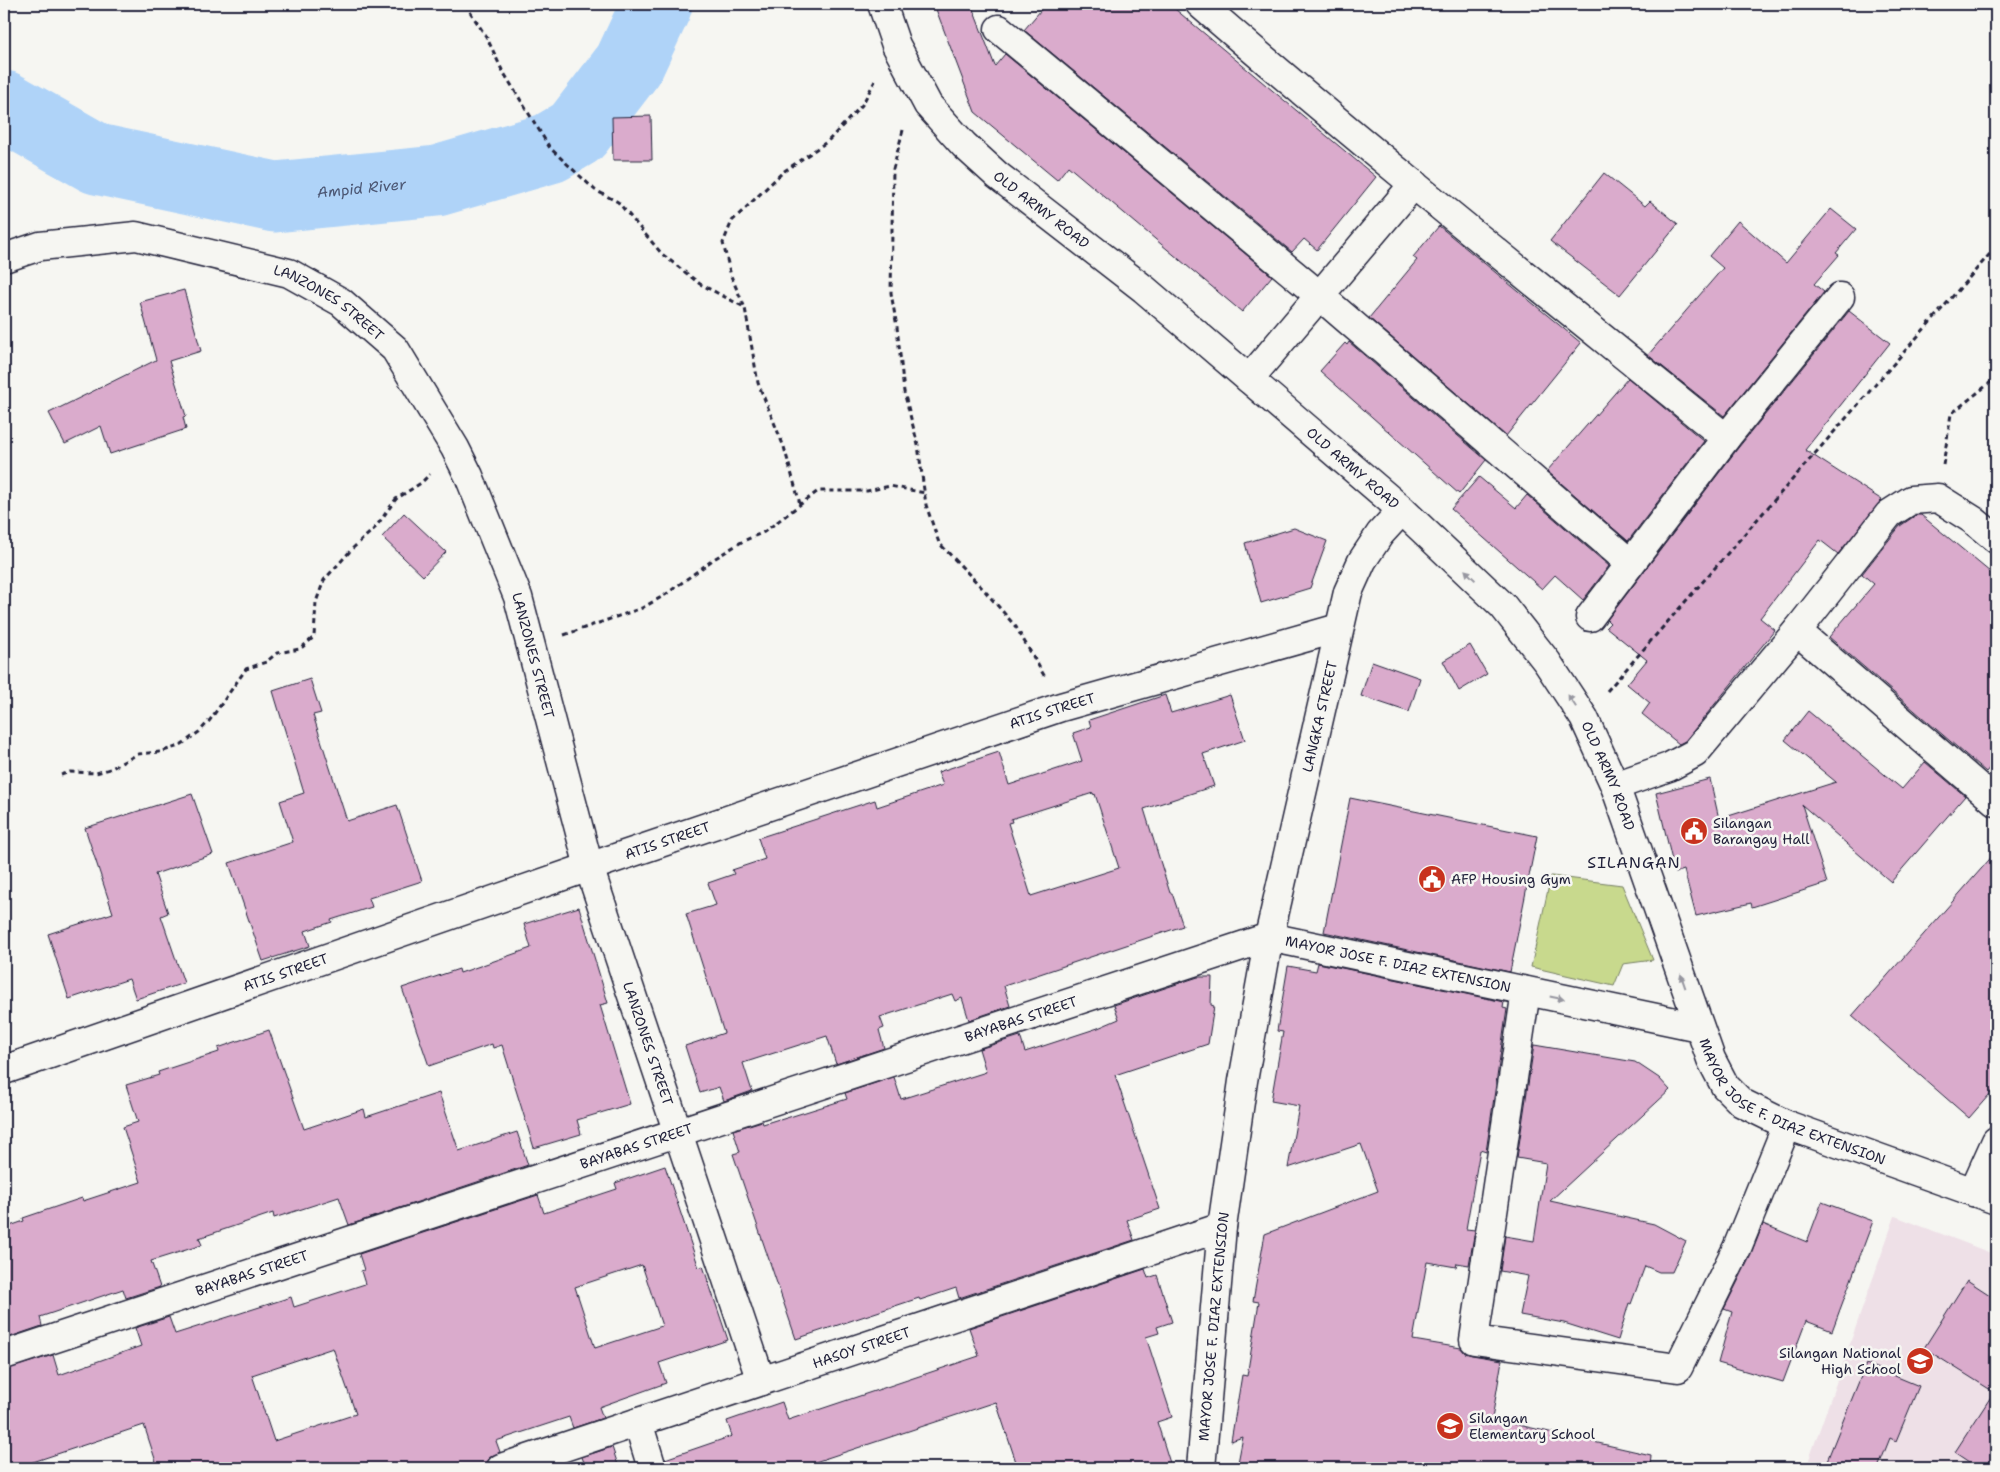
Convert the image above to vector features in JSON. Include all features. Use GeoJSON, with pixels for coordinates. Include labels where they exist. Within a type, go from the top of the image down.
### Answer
{"type":"FeatureCollection","features":[{"type":"Feature","properties":{"kind":"street","name":"OLD ARMY ROAD"},"geometry":{"type":"LineString","coordinates":[[882,4],[896,45],[928,105],[964,145],[997,175],[1144,289],[1402,510],[1503,606],[1547,662],[1584,718],[1615,786],[1700,1028]]}},
{"type":"Feature","properties":{"kind":"street"},"geometry":{"type":"LineString","coordinates":[[1200,4],[1414,184],[1726,438]]}},
{"type":"Feature","properties":{"kind":"street"},"geometry":{"type":"LineString","coordinates":[[998,29],[1320,296],[1630,563]]}},
{"type":"Feature","properties":{"kind":"street"},"geometry":{"type":"LineString","coordinates":[[1249,379],[1414,184]]}},
{"type":"Feature","properties":{"kind":"street","name":"LANZONES STREET"},"geometry":{"type":"LineString","coordinates":[[4,258],[40,246],[136,236],[289,273],[341,302],[395,349],[455,448],[469,476],[518,597],[589,867],[761,1381]]}},
{"type":"Feature","properties":{"kind":"street"},"geometry":{"type":"LineString","coordinates":[[1590,617],[1726,438],[1840,297]]}},
{"type":"Feature","properties":{"kind":"street"},"geometry":{"type":"LineString","coordinates":[[1615,786],[1669,767],[1695,753],[1797,631],[1889,514],[1911,500],[1938,498],[1972,520],[1996,540]]}},
{"type":"Feature","properties":{"kind":"street","name":"LANGKA STREET"},"geometry":{"type":"LineString","coordinates":[[1269,937],[1348,592],[1362,561],[1380,534],[1402,510]]}},
{"type":"Feature","properties":{"kind":"street","name":"ATIS STREET"},"geometry":{"type":"LineString","coordinates":[[4,1070],[589,867],[1062,707],[1339,628]]}},
{"type":"Feature","properties":{"kind":"street"},"geometry":{"type":"LineString","coordinates":[[1797,631],[1996,802]]}},
{"type":"Feature","properties":{"kind":"street","name":"MAYOR JOSE F. DIAZ EXTENSION"},"geometry":{"type":"LineString","coordinates":[[1200,1468],[1222,1227],[1243,1081],[1269,937],[1700,1028],[1711,1059],[1725,1086],[1742,1103],[1787,1125],[1985,1196]]}},
{"type":"Feature","properties":{"kind":"street","name":"BAYABAS STREET"},"geometry":{"type":"LineString","coordinates":[[4,1355],[1269,937]]}},
{"type":"Feature","properties":{"kind":"street"},"geometry":{"type":"LineString","coordinates":[[1526,991],[1474,1340],[1678,1368],[1737,1248],[1787,1125]]}},
{"type":"Feature","properties":{"kind":"street"},"geometry":{"type":"LineString","coordinates":[[1985,1196],[1996,1141]]}},
{"type":"Feature","properties":{"kind":"street","name":"HASOY STREET"},"geometry":{"type":"LineString","coordinates":[[501,1468],[1222,1227]]}},
{"type":"Feature","properties":{"kind":"street"},"geometry":{"type":"LineString","coordinates":[[638,1422],[652,1468]]}},
{"type":"Feature","properties":{"kind":"path"},"geometry":{"type":"LineString","coordinates":[[465,4],[487,38],[502,70],[550,148],[595,190],[618,202],[662,254],[700,284],[745,308]]}},
{"type":"Feature","properties":{"kind":"path"},"geometry":{"type":"LineString","coordinates":[[800,504],[784,447],[758,383],[745,308],[731,276],[723,243],[732,221],[783,172],[828,141],[862,105],[896,45]]}},
{"type":"Feature","properties":{"kind":"path"},"geometry":{"type":"LineString","coordinates":[[928,105],[904,128],[893,169],[891,293],[897,327],[904,392],[918,445],[926,505],[939,543],[1016,627],[1062,707]]}},
{"type":"Feature","properties":{"kind":"path"},"geometry":{"type":"LineString","coordinates":[[1584,718],[1996,247]]}},
{"type":"Feature","properties":{"kind":"path"},"geometry":{"type":"LineString","coordinates":[[1938,498],[1951,414],[1996,378]]}},
{"type":"Feature","properties":{"kind":"path"},"geometry":{"type":"LineString","coordinates":[[61,776],[70,772],[96,773],[138,754],[160,752],[179,746],[199,732],[210,720],[246,669],[266,662],[277,653],[300,649],[314,637],[316,602],[324,580],[353,548],[375,528],[396,499],[421,483],[455,448]]}},
{"type":"Feature","properties":{"kind":"path"},"geometry":{"type":"LineString","coordinates":[[530,642],[569,634],[642,608],[665,595],[728,550],[764,532],[818,491],[867,491],[890,486],[925,493]]}},
{"type":"Feature","properties":{"kind":"shaded area","name":"Silangan National High School"},"geometry":{"type":"Polygon","coordinates":[[[1895,1216],[1996,1255],[1996,1468],[1806,1468],[1895,1216]]]}},
{"type":"Feature","properties":{"kind":"green space"},"geometry":{"type":"Polygon","coordinates":[[[1551,876],[1622,885],[1653,960],[1623,964],[1614,986],[1531,967],[1551,876]]]}},
{"type":"Feature","properties":{"kind":"building"},"geometry":{"type":"Polygon","coordinates":[[[934,4],[971,4],[995,66],[1005,54],[1272,276],[1242,312],[1068,166],[1057,180],[975,112],[934,4]]]}},
{"type":"Feature","properties":{"kind":"building"},"geometry":{"type":"Polygon","coordinates":[[[1046,4],[1169,4],[1376,177],[1317,250],[1304,239],[1292,252],[1024,30],[1046,4]]]}},
{"type":"Feature","properties":{"kind":"building"},"geometry":{"type":"Polygon","coordinates":[[[651,116],[652,160],[613,160],[612,117],[651,116]]]}},
{"type":"Feature","properties":{"kind":"building"},"geometry":{"type":"Polygon","coordinates":[[[1604,173],[1645,206],[1650,201],[1678,224],[1620,295],[1550,241],[1604,173]]]}},
{"type":"Feature","properties":{"kind":"building"},"geometry":{"type":"Polygon","coordinates":[[[1831,209],[1856,229],[1836,253],[1839,255],[1814,284],[1824,292],[1724,416],[1648,355],[1723,268],[1709,256],[1738,221],[1786,263],[1831,209]]]}},
{"type":"Feature","properties":{"kind":"building"},"geometry":{"type":"Polygon","coordinates":[[[1439,226],[1581,343],[1506,436],[1369,318],[1417,260],[1413,257],[1439,226]]]}},
{"type":"Feature","properties":{"kind":"building"},"geometry":{"type":"Polygon","coordinates":[[[184,290],[201,351],[169,361],[186,416],[183,417],[186,429],[110,454],[101,426],[65,444],[49,413],[156,360],[140,302],[184,290]]]}},
{"type":"Feature","properties":{"kind":"building"},"geometry":{"type":"Polygon","coordinates":[[[1849,311],[1890,343],[1805,450],[1882,500],[1838,554],[1820,540],[1760,618],[1775,630],[1685,741],[1679,744],[1642,714],[1650,703],[1627,684],[1647,660],[1606,627],[1610,623],[1607,620],[1738,448],[1849,311]]]}},
{"type":"Feature","properties":{"kind":"building"},"geometry":{"type":"Polygon","coordinates":[[[1349,342],[1486,460],[1459,494],[1320,371],[1345,343],[1347,345],[1349,342]]]}},
{"type":"Feature","properties":{"kind":"building"},"geometry":{"type":"Polygon","coordinates":[[[1628,378],[1704,441],[1628,541],[1547,471],[1628,378]]]}},
{"type":"Feature","properties":{"kind":"building"},"geometry":{"type":"Polygon","coordinates":[[[1479,477],[1516,508],[1527,495],[1609,566],[1583,600],[1555,575],[1542,589],[1451,509],[1479,477]]]}},
{"type":"Feature","properties":{"kind":"building"},"geometry":{"type":"Polygon","coordinates":[[[404,513],[446,552],[423,576],[382,537],[404,513]]]}},
{"type":"Feature","properties":{"kind":"building"},"geometry":{"type":"Polygon","coordinates":[[[1916,515],[1921,515],[1996,577],[1996,760],[1986,772],[1829,637],[1874,584],[1862,574],[1900,526],[1916,515]]]}},
{"type":"Feature","properties":{"kind":"building"},"geometry":{"type":"Polygon","coordinates":[[[1294,528],[1327,541],[1310,588],[1261,603],[1245,543],[1294,528]]]}},
{"type":"Feature","properties":{"kind":"building"},"geometry":{"type":"Polygon","coordinates":[[[1470,645],[1487,674],[1459,691],[1443,661],[1470,645]]]}},
{"type":"Feature","properties":{"kind":"building"},"geometry":{"type":"Polygon","coordinates":[[[1372,661],[1420,678],[1409,712],[1361,696],[1372,661]]]}},
{"type":"Feature","properties":{"kind":"building"},"geometry":{"type":"Polygon","coordinates":[[[310,679],[321,713],[313,715],[347,821],[397,805],[422,881],[369,898],[372,907],[331,920],[332,922],[305,931],[310,946],[263,961],[229,863],[293,842],[280,801],[304,793],[273,691],[310,679]]]}},
{"type":"Feature","properties":{"kind":"building"},"geometry":{"type":"Polygon","coordinates":[[[1165,695],[1171,713],[1230,695],[1245,740],[1203,754],[1214,786],[1144,809],[1170,893],[1172,893],[1183,926],[1004,986],[1010,1006],[969,1020],[962,998],[955,1001],[952,994],[880,1017],[884,1028],[879,1030],[884,1048],[836,1064],[827,1036],[743,1063],[752,1091],[724,1101],[719,1087],[700,1093],[685,1046],[724,1033],[686,914],[716,905],[708,883],[734,874],[732,870],[765,859],[758,838],[875,800],[877,807],[943,785],[938,772],[999,752],[1009,785],[1082,761],[1073,733],[1091,727],[1089,720],[1165,695]],[[1093,793],[1011,819],[1012,822],[1008,823],[1031,896],[1119,868],[1093,793]]]}},
{"type":"Feature","properties":{"kind":"building"},"geometry":{"type":"Polygon","coordinates":[[[1808,711],[1902,789],[1925,762],[1965,796],[1891,882],[1802,805],[1827,883],[1752,907],[1751,903],[1696,916],[1684,870],[1675,873],[1656,793],[1710,779],[1719,819],[1836,782],[1785,740],[1808,711]]]}},
{"type":"Feature","properties":{"kind":"building"},"geometry":{"type":"Polygon","coordinates":[[[192,794],[213,854],[155,874],[168,913],[161,916],[184,983],[136,999],[129,979],[69,999],[48,934],[113,913],[85,828],[192,794]]]}},
{"type":"Feature","properties":{"kind":"building","name":"AFP Housing Gym"},"geometry":{"type":"Polygon","coordinates":[[[1350,798],[1537,836],[1510,972],[1324,932],[1350,798]]]}},
{"type":"Feature","properties":{"kind":"building"},"geometry":{"type":"Polygon","coordinates":[[[1996,852],[1996,1087],[1969,1118],[1852,1016],[1996,852]]]}},
{"type":"Feature","properties":{"kind":"building"},"geometry":{"type":"Polygon","coordinates":[[[579,907],[608,1003],[600,1005],[630,1104],[577,1120],[581,1134],[534,1148],[502,1045],[493,1048],[492,1044],[429,1066],[402,988],[459,969],[460,973],[531,948],[524,924],[579,907]]]}},
{"type":"Feature","properties":{"kind":"building"},"geometry":{"type":"Polygon","coordinates":[[[1318,963],[1504,1002],[1503,1008],[1507,1009],[1486,1152],[1480,1150],[1466,1229],[1475,1230],[1469,1265],[1457,1263],[1456,1267],[1427,1262],[1413,1340],[1461,1348],[1465,1353],[1502,1360],[1492,1419],[1651,1455],[1650,1468],[1237,1468],[1243,1437],[1231,1441],[1242,1375],[1247,1376],[1259,1302],[1253,1301],[1265,1234],[1378,1191],[1361,1144],[1288,1168],[1299,1106],[1271,1101],[1283,1032],[1277,1031],[1288,966],[1316,971],[1318,963]]]}},
{"type":"Feature","properties":{"kind":"building"},"geometry":{"type":"Polygon","coordinates":[[[1198,977],[1212,977],[1211,1005],[1214,1006],[1208,1044],[1115,1075],[1160,1209],[1127,1220],[1134,1240],[959,1298],[956,1288],[920,1300],[919,1298],[796,1339],[733,1154],[740,1152],[733,1130],[762,1121],[763,1124],[780,1120],[847,1099],[845,1093],[894,1077],[901,1099],[986,1072],[979,1049],[1020,1036],[1025,1052],[1098,1028],[1119,1019],[1114,1005],[1198,977]]]}},
{"type":"Feature","properties":{"kind":"building"},"geometry":{"type":"Polygon","coordinates":[[[269,1030],[304,1129],[364,1109],[366,1117],[439,1093],[459,1151],[517,1132],[528,1165],[349,1225],[339,1197],[274,1218],[273,1213],[199,1238],[202,1245],[151,1261],[160,1287],[126,1298],[123,1289],[40,1317],[42,1326],[4,1339],[4,1228],[24,1221],[23,1218],[82,1198],[83,1201],[141,1182],[123,1127],[138,1122],[126,1085],[159,1075],[158,1072],[219,1052],[218,1048],[269,1030]]]}},
{"type":"Feature","properties":{"kind":"building"},"geometry":{"type":"Polygon","coordinates":[[[1534,1045],[1635,1062],[1659,1078],[1670,1090],[1550,1201],[1654,1224],[1686,1241],[1672,1272],[1659,1272],[1645,1266],[1631,1304],[1629,1303],[1618,1340],[1564,1323],[1520,1315],[1528,1276],[1500,1271],[1505,1236],[1534,1241],[1546,1163],[1517,1158],[1534,1045]]]}},
{"type":"Feature","properties":{"kind":"building"},"geometry":{"type":"Polygon","coordinates":[[[665,1166],[699,1268],[703,1266],[728,1340],[659,1363],[666,1383],[599,1407],[603,1418],[573,1428],[569,1417],[496,1441],[500,1452],[489,1458],[486,1468],[158,1468],[144,1425],[15,1468],[4,1468],[4,1370],[53,1355],[59,1375],[141,1346],[135,1328],[169,1317],[175,1334],[291,1297],[294,1307],[365,1284],[361,1271],[364,1270],[359,1254],[538,1195],[544,1213],[617,1189],[615,1183],[665,1166]],[[642,1265],[575,1287],[595,1348],[662,1326],[642,1265]],[[333,1348],[252,1375],[274,1441],[356,1414],[333,1348]]]}},
{"type":"Feature","properties":{"kind":"building"},"geometry":{"type":"Polygon","coordinates":[[[1822,1202],[1873,1221],[1832,1331],[1806,1321],[1783,1382],[1718,1363],[1732,1312],[1724,1309],[1751,1255],[1763,1224],[1807,1242],[1822,1202]]]}},
{"type":"Feature","properties":{"kind":"building"},"geometry":{"type":"Polygon","coordinates":[[[1145,1269],[1148,1278],[1157,1275],[1172,1322],[1157,1327],[1159,1333],[1146,1337],[1172,1417],[1157,1422],[1170,1463],[1154,1468],[1018,1468],[996,1402],[797,1468],[667,1468],[665,1459],[732,1436],[727,1421],[782,1402],[788,1420],[979,1356],[969,1328],[1145,1269]]]}},
{"type":"Feature","properties":{"kind":"building"},"geometry":{"type":"Polygon","coordinates":[[[1967,1280],[1996,1299],[1996,1468],[1979,1468],[1955,1452],[1994,1392],[1924,1348],[1967,1280]]]}},
{"type":"Feature","properties":{"kind":"building"},"geometry":{"type":"Polygon","coordinates":[[[1866,1364],[1919,1386],[1896,1441],[1890,1438],[1878,1468],[1824,1468],[1866,1364]]]}},
{"type":"Feature","properties":{"kind":"building"},"geometry":{"type":"Polygon","coordinates":[[[612,1447],[619,1468],[586,1468],[582,1457],[612,1447]]]}},
{"type":"Feature","properties":{"kind":"waterway","name":"Ampid River"},"geometry":{"type":"LineString","coordinates":[[4,106],[97,159],[275,197],[437,181],[550,148],[577,132],[629,64],[657,4]]}},
{"type":"Feature","properties":{"kind":"place","name":"Silangan Barangay Hall"},"geometry":{"type":"Point","coordinates":[1694,831]}},
{"type":"Feature","properties":{"kind":"place","name":"AFP Housing Gym"},"geometry":{"type":"Point","coordinates":[1432,879]}},
{"type":"Feature","properties":{"kind":"place","name":"Silangan National High School"},"geometry":{"type":"Point","coordinates":[1920,1361]}},
{"type":"Feature","properties":{"kind":"place","name":"Silangan Elementary School"},"geometry":{"type":"Point","coordinates":[1450,1426]}},
{"type":"Feature","properties":{"kind":"district","name":"SILANGAN"},"geometry":{"type":"Point","coordinates":[1634,862]}}]}
